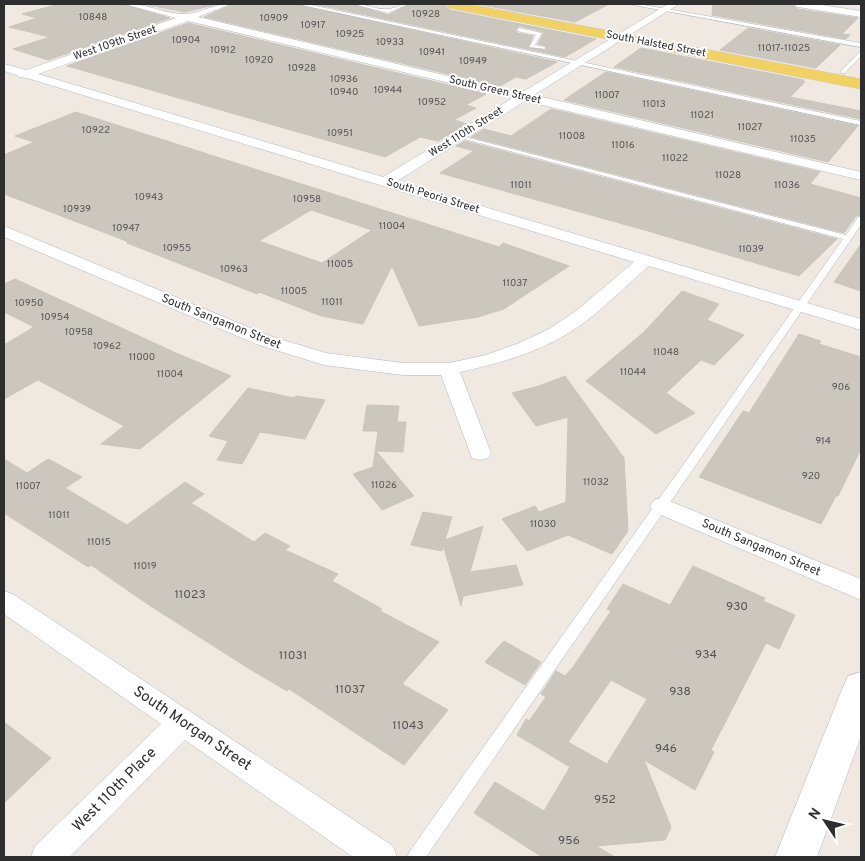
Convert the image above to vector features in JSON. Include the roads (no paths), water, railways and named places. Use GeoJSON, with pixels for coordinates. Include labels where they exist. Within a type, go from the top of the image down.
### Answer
{"type":"FeatureCollection","features":[{"type":"Feature","properties":{"kind":"main road","name":"South Halsted Street"},"geometry":{"type":"LineString","coordinates":[[450,4],[861,76]]}},
{"type":"Feature","properties":{"kind":"main road","name":"South Halsted Street"},"geometry":{"type":"LineString","coordinates":[[484,4],[861,84]]}},
{"type":"Feature","properties":{"kind":"main road"},"geometry":{"type":"LineString","coordinates":[[796,857],[861,687]]}},
{"type":"Feature","properties":{"kind":"street","name":"South Green Street"},"geometry":{"type":"LineString","coordinates":[[129,4],[861,176]]}},
{"type":"Feature","properties":{"kind":"street","name":"West 109th Street"},"geometry":{"type":"LineString","coordinates":[[26,74],[226,4]]}},
{"type":"Feature","properties":{"kind":"street","name":"West 110th Street"},"geometry":{"type":"LineString","coordinates":[[386,182],[674,4]]}},
{"type":"Feature","properties":{"kind":"street"},"geometry":{"type":"LineString","coordinates":[[798,4],[861,14]]}},
{"type":"Feature","properties":{"kind":"street","name":"South Peoria Street"},"geometry":{"type":"LineString","coordinates":[[7,74],[26,74],[861,325]]}},
{"type":"Feature","properties":{"kind":"street","name":"South Sangamon Street"},"geometry":{"type":"LineString","coordinates":[[4,231],[263,340],[296,351],[362,365],[449,369],[510,353],[556,333],[582,315],[646,260]]}},
{"type":"Feature","properties":{"kind":"street"},"geometry":{"type":"LineString","coordinates":[[449,369],[480,453]]}},
{"type":"Feature","properties":{"kind":"street","name":"South Sangamon Street"},"geometry":{"type":"LineString","coordinates":[[662,506],[861,590]]}},
{"type":"Feature","properties":{"kind":"street","name":"South Morgan Street"},"geometry":{"type":"LineString","coordinates":[[4,601],[381,857]]}},
{"type":"Feature","properties":{"kind":"street","name":"West 110th Place"},"geometry":{"type":"LineString","coordinates":[[47,857],[182,722]]}},
{"type":"Feature","properties":{"kind":"lane"},"geometry":{"type":"LineString","coordinates":[[300,4],[582,60],[861,123]]}},
{"type":"Feature","properties":{"kind":"lane"},"geometry":{"type":"LineString","coordinates":[[356,4],[388,11],[405,4]]}},
{"type":"Feature","properties":{"kind":"lane"},"geometry":{"type":"LineString","coordinates":[[631,4],[861,44]]}},
{"type":"Feature","properties":{"kind":"lane"},"geometry":{"type":"LineString","coordinates":[[520,30],[540,34],[531,46],[582,60]]}},
{"type":"Feature","properties":{"kind":"lane"},"geometry":{"type":"LineString","coordinates":[[843,72],[861,53]]}},
{"type":"Feature","properties":{"kind":"lane"},"geometry":{"type":"LineString","coordinates":[[459,136],[848,238]]}},
{"type":"Feature","properties":{"kind":"lane"},"geometry":{"type":"LineString","coordinates":[[416,857],[861,219]]}}]}
